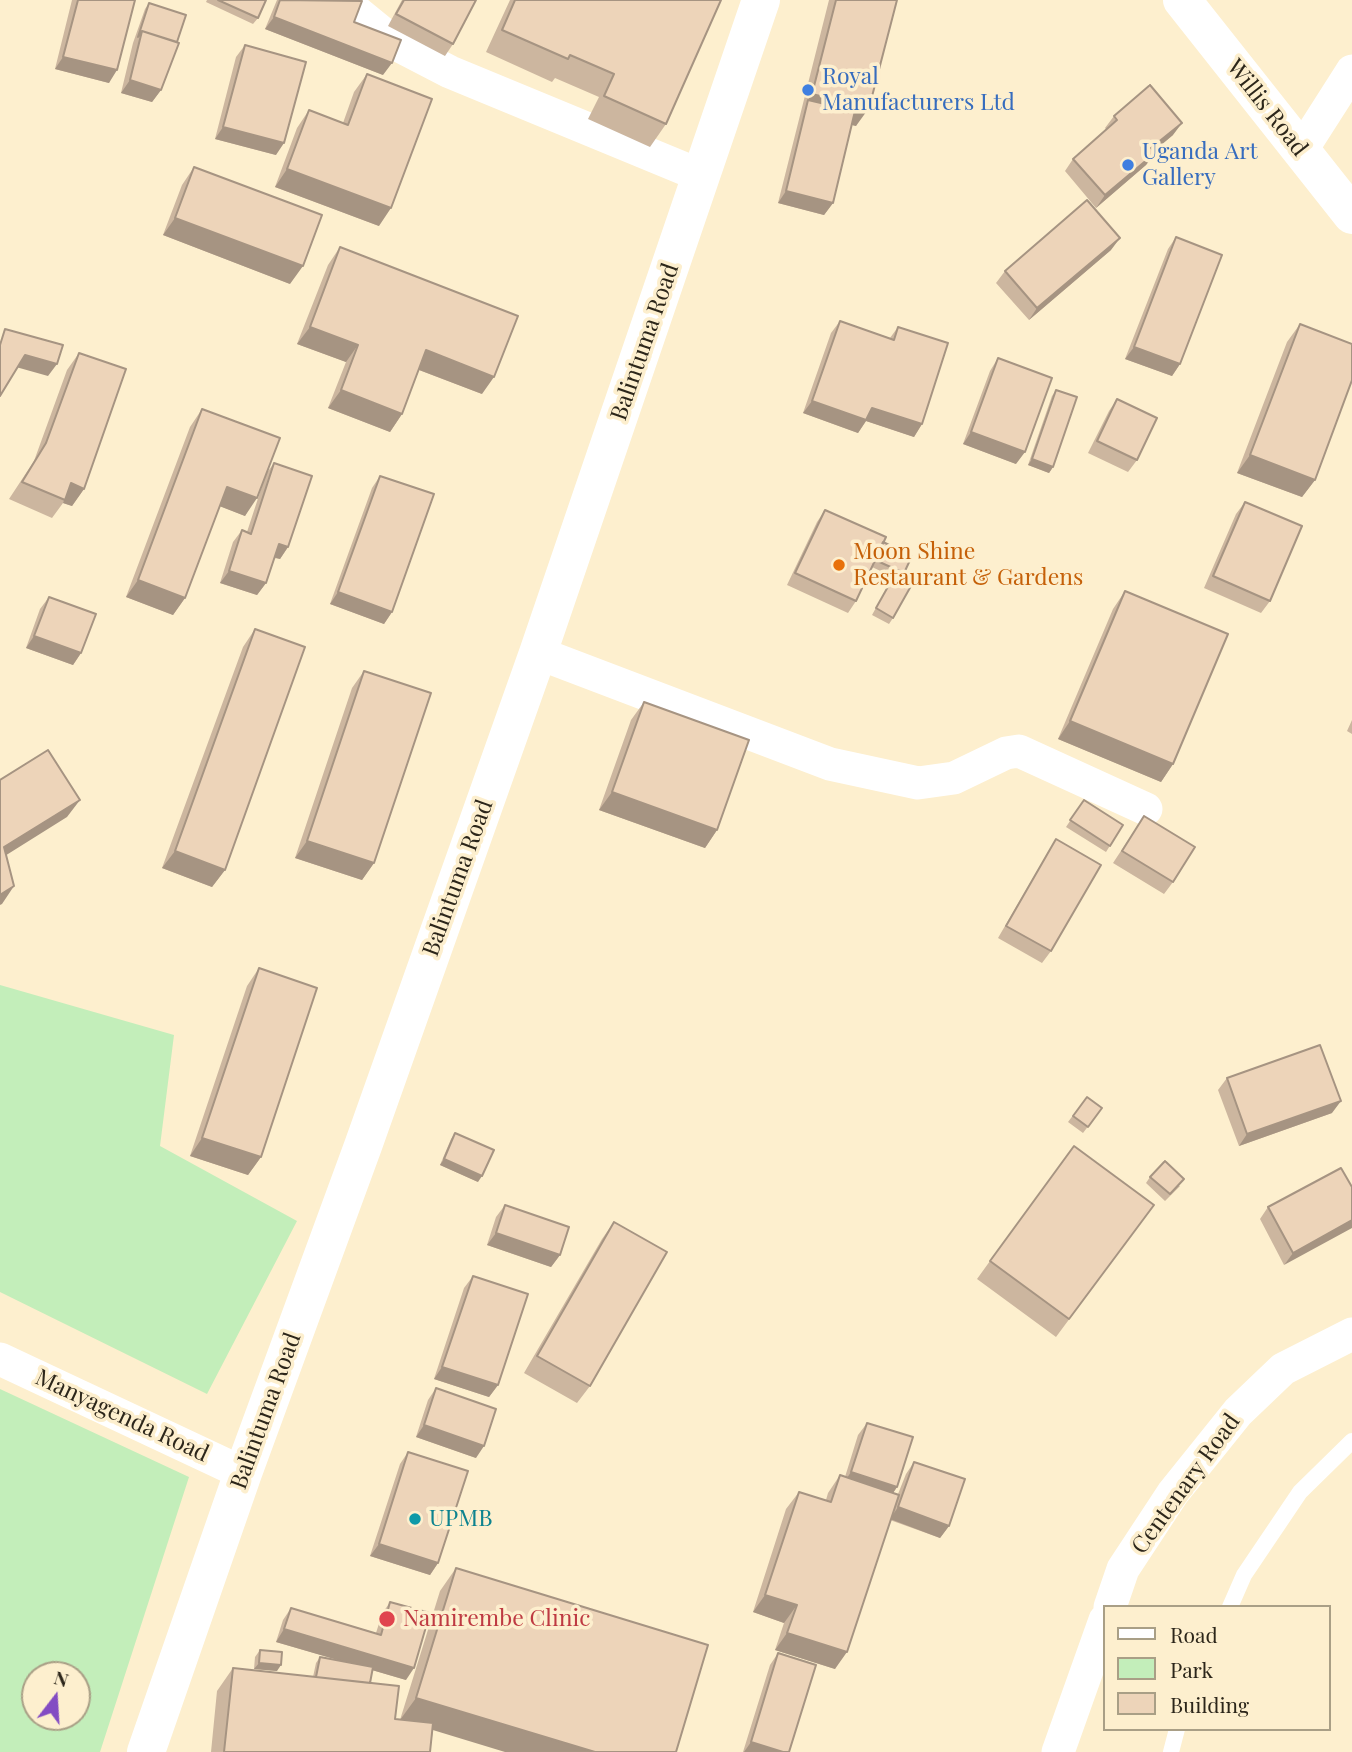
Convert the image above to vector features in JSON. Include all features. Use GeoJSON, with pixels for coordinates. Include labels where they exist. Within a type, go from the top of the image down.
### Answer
{"type":"FeatureCollection","features":[{"type":"Feature","properties":{"kind":"main road","name":"Balintuma Road"},"geometry":{"type":"LineString","coordinates":[[146,1752],[243,1473],[363,1146],[538,653],[761,0]]}},
{"type":"Feature","properties":{"kind":"main road","name":"Willis Road"},"geometry":{"type":"LineString","coordinates":[[1182,0],[1352,215]]}},
{"type":"Feature","properties":{"kind":"street"},"geometry":{"type":"LineString","coordinates":[[342,0],[396,44],[450,72],[702,176]]}},
{"type":"Feature","properties":{"kind":"street"},"geometry":{"type":"LineString","coordinates":[[1301,151],[1352,71]]}},
{"type":"Feature","properties":{"kind":"street"},"geometry":{"type":"LineString","coordinates":[[538,653],[830,764],[918,783],[954,778],[1006,753],[1019,751],[1146,809]]}},
{"type":"Feature","properties":{"kind":"street","name":"Centenary Road"},"geometry":{"type":"LineString","coordinates":[[1111,1605],[1124,1570],[1173,1493],[1238,1412],[1283,1369],[1352,1334]]}},
{"type":"Feature","properties":{"kind":"street","name":"Manyagenda Road"},"geometry":{"type":"LineString","coordinates":[[0,1359],[243,1473]]}},
{"type":"Feature","properties":{"kind":"street"},"geometry":{"type":"LineString","coordinates":[[1058,1752],[1104,1623]]}},
{"type":"Feature","properties":{"kind":"lane"},"geometry":{"type":"LineString","coordinates":[[1231,1605],[1244,1575],[1300,1492],[1352,1441]]}},
{"type":"Feature","properties":{"kind":"lane"},"geometry":{"type":"LineString","coordinates":[[1171,1752],[1177,1731]]}},
{"type":"Feature","properties":{"kind":"green space"},"geometry":{"type":"Polygon","coordinates":[[[0,985],[174,1035],[160,1146],[297,1221],[207,1394],[0,1292],[0,985]]]}},
{"type":"Feature","properties":{"kind":"green space"},"geometry":{"type":"Polygon","coordinates":[[[0,1389],[189,1477],[100,1752],[0,1752],[0,1389]]]}},
{"type":"Feature","properties":{"kind":"building"},"geometry":{"type":"Polygon","coordinates":[[[78,0],[135,0],[117,70],[63,57],[78,0]]]}},
{"type":"Feature","properties":{"kind":"building"},"geometry":{"type":"Polygon","coordinates":[[[218,0],[266,0],[258,18],[218,0]]]}},
{"type":"Feature","properties":{"kind":"building"},"geometry":{"type":"Polygon","coordinates":[[[280,0],[362,1],[354,22],[401,40],[392,63],[274,17],[280,0]]]}},
{"type":"Feature","properties":{"kind":"building"},"geometry":{"type":"Polygon","coordinates":[[[404,0],[476,0],[453,44],[396,14],[404,0]]]}},
{"type":"Feature","properties":{"kind":"building"},"geometry":{"type":"Polygon","coordinates":[[[515,0],[721,0],[666,124],[604,96],[614,74],[570,55],[568,59],[502,30],[515,0]]]}},
{"type":"Feature","properties":{"kind":"building"},"geometry":{"type":"Polygon","coordinates":[[[836,0],[897,0],[869,108],[812,94],[836,0]]]}},
{"type":"Feature","properties":{"kind":"building"},"geometry":{"type":"Polygon","coordinates":[[[149,3],[186,15],[177,42],[142,31],[138,37],[149,3]]]}},
{"type":"Feature","properties":{"kind":"building"},"geometry":{"type":"Polygon","coordinates":[[[142,31],[179,43],[161,90],[130,80],[142,31]]]}},
{"type":"Feature","properties":{"kind":"building"},"geometry":{"type":"Polygon","coordinates":[[[245,45],[306,62],[284,143],[223,127],[245,45]]]}},
{"type":"Feature","properties":{"kind":"building"},"geometry":{"type":"Polygon","coordinates":[[[367,74],[432,99],[391,208],[287,169],[309,110],[348,125],[367,74]]]}},
{"type":"Feature","properties":{"kind":"building"},"geometry":{"type":"Polygon","coordinates":[[[1150,85],[1182,123],[1151,148],[1155,153],[1105,195],[1073,159],[1117,120],[1114,116],[1150,85]]]}},
{"type":"Feature","properties":{"kind":"building"},"geometry":{"type":"Polygon","coordinates":[[[808,100],[855,111],[833,203],[786,191],[808,100]]]}},
{"type":"Feature","properties":{"kind":"building"},"geometry":{"type":"Polygon","coordinates":[[[194,167],[322,215],[303,266],[175,218],[194,167]]]}},
{"type":"Feature","properties":{"kind":"building"},"geometry":{"type":"Polygon","coordinates":[[[1087,200],[1120,238],[1037,308],[1005,271],[1087,200]]]}},
{"type":"Feature","properties":{"kind":"building"},"geometry":{"type":"Polygon","coordinates":[[[1176,237],[1222,255],[1180,364],[1134,347],[1176,237]]]}},
{"type":"Feature","properties":{"kind":"building"},"geometry":{"type":"Polygon","coordinates":[[[340,247],[518,316],[494,377],[426,350],[402,414],[341,390],[358,345],[310,327],[340,247]]]}},
{"type":"Feature","properties":{"kind":"building"},"geometry":{"type":"Polygon","coordinates":[[[840,321],[894,340],[898,327],[948,343],[922,424],[872,408],[866,420],[812,401],[840,321]]]}},
{"type":"Feature","properties":{"kind":"building"},"geometry":{"type":"Polygon","coordinates":[[[1300,324],[1352,344],[1352,380],[1315,480],[1250,455],[1300,324]]]}},
{"type":"Feature","properties":{"kind":"building"},"geometry":{"type":"Polygon","coordinates":[[[5,329],[63,345],[57,364],[25,355],[0,396],[0,345],[5,329]]]}},
{"type":"Feature","properties":{"kind":"building"},"geometry":{"type":"Polygon","coordinates":[[[79,353],[126,369],[84,489],[71,483],[65,500],[22,482],[46,443],[79,353]]]}},
{"type":"Feature","properties":{"kind":"building"},"geometry":{"type":"Polygon","coordinates":[[[998,358],[1052,378],[1025,452],[971,432],[998,358]]]}},
{"type":"Feature","properties":{"kind":"building"},"geometry":{"type":"Polygon","coordinates":[[[1056,390],[1077,397],[1053,467],[1032,459],[1056,390]]]}},
{"type":"Feature","properties":{"kind":"building"},"geometry":{"type":"Polygon","coordinates":[[[1117,399],[1157,418],[1137,460],[1097,441],[1117,399]]]}},
{"type":"Feature","properties":{"kind":"building"},"geometry":{"type":"Polygon","coordinates":[[[202,409],[280,438],[257,498],[227,487],[185,598],[138,580],[202,409]]]}},
{"type":"Feature","properties":{"kind":"building"},"geometry":{"type":"Polygon","coordinates":[[[274,463],[312,476],[288,547],[279,544],[266,583],[229,571],[242,530],[251,534],[274,463]]]}},
{"type":"Feature","properties":{"kind":"building"},"geometry":{"type":"Polygon","coordinates":[[[380,476],[434,494],[392,612],[338,592],[380,476]]]}},
{"type":"Feature","properties":{"kind":"building"},"geometry":{"type":"Polygon","coordinates":[[[1245,502],[1302,526],[1270,601],[1213,576],[1245,502]]]}},
{"type":"Feature","properties":{"kind":"building"},"geometry":{"type":"Polygon","coordinates":[[[825,510],[886,537],[856,601],[795,573],[825,510]]]}},
{"type":"Feature","properties":{"kind":"building"},"geometry":{"type":"Polygon","coordinates":[[[883,542],[912,556],[904,573],[875,560],[883,542]]]}},
{"type":"Feature","properties":{"kind":"building"},"geometry":{"type":"Polygon","coordinates":[[[894,576],[911,586],[893,618],[876,608],[894,576]]]}},
{"type":"Feature","properties":{"kind":"building"},"geometry":{"type":"Polygon","coordinates":[[[1125,591],[1228,634],[1173,764],[1070,721],[1125,591]]]}},
{"type":"Feature","properties":{"kind":"building"},"geometry":{"type":"Polygon","coordinates":[[[49,597],[96,614],[81,653],[34,636],[49,597]]]}},
{"type":"Feature","properties":{"kind":"building"},"geometry":{"type":"Polygon","coordinates":[[[255,629],[305,647],[225,870],[175,851],[255,629]]]}},
{"type":"Feature","properties":{"kind":"building"},"geometry":{"type":"Polygon","coordinates":[[[364,671],[431,693],[374,863],[307,841],[364,671]]]}},
{"type":"Feature","properties":{"kind":"building"},"geometry":{"type":"Polygon","coordinates":[[[644,702],[749,740],[717,830],[612,792],[644,702]]]}},
{"type":"Feature","properties":{"kind":"building"},"geometry":{"type":"Polygon","coordinates":[[[48,750],[80,800],[4,847],[14,886],[0,895],[0,780],[48,750]]]}},
{"type":"Feature","properties":{"kind":"building"},"geometry":{"type":"Polygon","coordinates":[[[1084,800],[1123,825],[1110,846],[1070,820],[1084,800]]]}},
{"type":"Feature","properties":{"kind":"building"},"geometry":{"type":"Polygon","coordinates":[[[1144,816],[1195,847],[1173,882],[1122,851],[1144,816]]]}},
{"type":"Feature","properties":{"kind":"building"},"geometry":{"type":"Polygon","coordinates":[[[1056,839],[1101,865],[1051,951],[1006,926],[1056,839]]]}},
{"type":"Feature","properties":{"kind":"building"},"geometry":{"type":"Polygon","coordinates":[[[259,968],[317,988],[261,1157],[202,1138],[259,968]]]}},
{"type":"Feature","properties":{"kind":"building"},"geometry":{"type":"Polygon","coordinates":[[[1320,1045],[1341,1101],[1247,1134],[1227,1078],[1320,1045]]]}},
{"type":"Feature","properties":{"kind":"building"},"geometry":{"type":"Polygon","coordinates":[[[1087,1097],[1102,1108],[1088,1127],[1073,1116],[1087,1097]]]}},
{"type":"Feature","properties":{"kind":"building"},"geometry":{"type":"Polygon","coordinates":[[[455,1133],[494,1150],[482,1176],[444,1159],[455,1133]]]}},
{"type":"Feature","properties":{"kind":"building"},"geometry":{"type":"Polygon","coordinates":[[[1074,1146],[1154,1205],[1069,1319],[990,1261],[1074,1146]]]}},
{"type":"Feature","properties":{"kind":"building"},"geometry":{"type":"Polygon","coordinates":[[[1165,1161],[1184,1179],[1170,1194],[1150,1177],[1165,1161]]]}},
{"type":"Feature","properties":{"kind":"building"},"geometry":{"type":"Polygon","coordinates":[[[1341,1168],[1352,1187],[1352,1220],[1293,1253],[1268,1207],[1341,1168]]]}},
{"type":"Feature","properties":{"kind":"building"},"geometry":{"type":"Polygon","coordinates":[[[505,1205],[569,1227],[560,1255],[496,1233],[505,1205]]]}},
{"type":"Feature","properties":{"kind":"building"},"geometry":{"type":"Polygon","coordinates":[[[614,1222],[667,1252],[590,1386],[537,1356],[614,1222]]]}},
{"type":"Feature","properties":{"kind":"building"},"geometry":{"type":"Polygon","coordinates":[[[473,1276],[528,1294],[498,1385],[442,1367],[473,1276]]]}},
{"type":"Feature","properties":{"kind":"building"},"geometry":{"type":"Polygon","coordinates":[[[436,1388],[496,1409],[484,1446],[424,1425],[436,1388]]]}},
{"type":"Feature","properties":{"kind":"building"},"geometry":{"type":"Polygon","coordinates":[[[867,1423],[913,1437],[897,1487],[851,1472],[867,1423]]]}},
{"type":"Feature","properties":{"kind":"building","name":"UPMB"},"geometry":{"type":"Polygon","coordinates":[[[408,1452],[468,1471],[438,1563],[379,1544],[408,1452]]]}},
{"type":"Feature","properties":{"kind":"building"},"geometry":{"type":"Polygon","coordinates":[[[914,1462],[965,1479],[949,1526],[898,1507],[914,1462]]]}},
{"type":"Feature","properties":{"kind":"building"},"geometry":{"type":"Polygon","coordinates":[[[840,1475],[899,1495],[847,1652],[787,1633],[797,1605],[765,1595],[799,1492],[831,1502],[840,1475]]]}},
{"type":"Feature","properties":{"kind":"building"},"geometry":{"type":"Polygon","coordinates":[[[456,1568],[708,1645],[676,1752],[595,1752],[416,1698],[456,1568]]]}},
{"type":"Feature","properties":{"kind":"building"},"geometry":{"type":"Polygon","coordinates":[[[390,1602],[430,1613],[414,1668],[284,1629],[291,1608],[381,1635],[390,1602]]]}},
{"type":"Feature","properties":{"kind":"building"},"geometry":{"type":"Polygon","coordinates":[[[260,1650],[282,1652],[281,1665],[259,1663],[260,1650]]]}},
{"type":"Feature","properties":{"kind":"building"},"geometry":{"type":"Polygon","coordinates":[[[778,1653],[816,1665],[789,1752],[751,1742],[778,1653]]]}},
{"type":"Feature","properties":{"kind":"building"},"geometry":{"type":"Polygon","coordinates":[[[320,1657],[373,1667],[370,1683],[316,1677],[320,1657]]]}},
{"type":"Feature","properties":{"kind":"building"},"geometry":{"type":"Polygon","coordinates":[[[233,1668],[399,1686],[395,1719],[433,1723],[430,1752],[224,1752],[233,1668]]]}},
{"type":"Feature","properties":{"kind":"place","name":"Royal Manufacturers Ltd"},"geometry":{"type":"Point","coordinates":[808,90]}},
{"type":"Feature","properties":{"kind":"place","name":"Uganda Art Gallery"},"geometry":{"type":"Point","coordinates":[1128,165]}},
{"type":"Feature","properties":{"kind":"place","name":"Moon Shine Restaurant & Gardens"},"geometry":{"type":"Point","coordinates":[839,565]}},
{"type":"Feature","properties":{"kind":"place","name":"UPMB"},"geometry":{"type":"Point","coordinates":[415,1519]}},
{"type":"Feature","properties":{"kind":"place","name":"Namirembe Clinic"},"geometry":{"type":"Point","coordinates":[387,1619]}}]}
